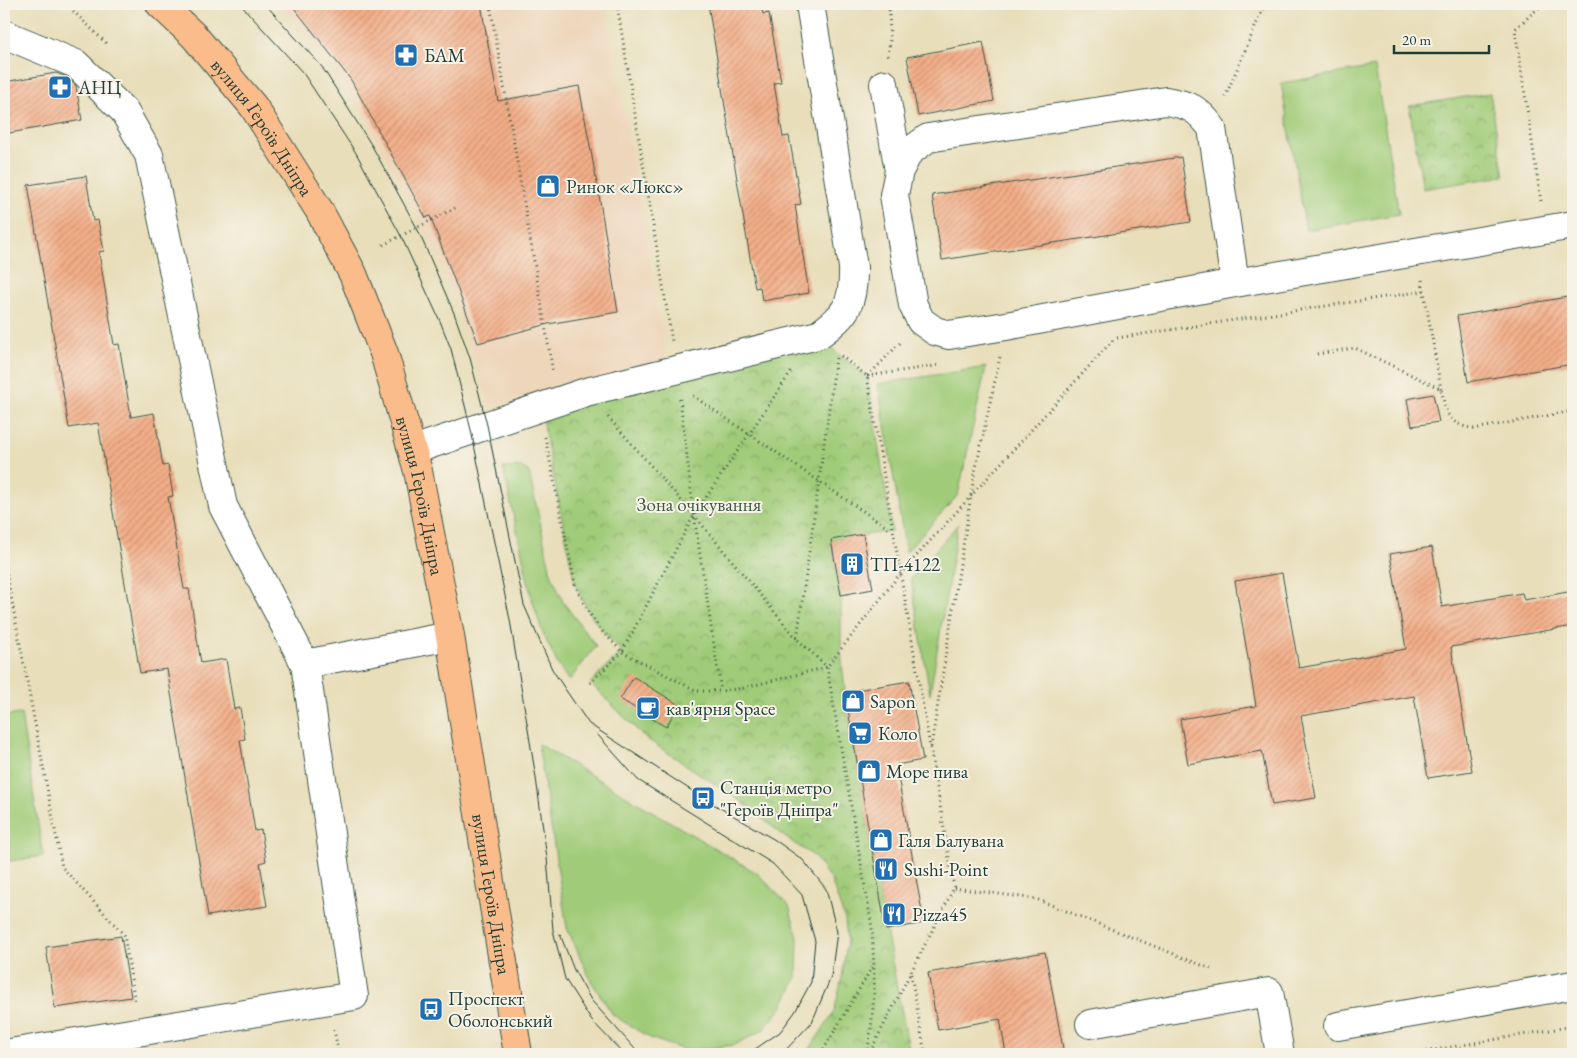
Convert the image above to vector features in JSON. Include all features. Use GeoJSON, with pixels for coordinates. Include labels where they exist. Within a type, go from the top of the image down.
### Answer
{"type":"FeatureCollection","features":[{"type":"Feature","properties":{"kind":"main road","name":"вулиця Героїв Дніпра"},"geometry":{"type":"LineString","coordinates":[[160,4],[194,36],[253,106],[319,210],[353,274],[384,353],[413,450],[450,636],[518,1054]]}},
{"type":"Feature","properties":{"kind":"lane"},"geometry":{"type":"LineString","coordinates":[[413,450],[586,392],[678,378],[818,335],[835,324],[847,308],[854,288],[853,267],[810,4]]}},
{"type":"Feature","properties":{"kind":"lane"},"geometry":{"type":"LineString","coordinates":[[4,34],[76,64],[124,111],[149,155],[223,506],[305,664],[354,996],[4,1054]]}},
{"type":"Feature","properties":{"kind":"lane"},"geometry":{"type":"LineString","coordinates":[[884,84],[899,171]]}},
{"type":"Feature","properties":{"kind":"lane"},"geometry":{"type":"LineString","coordinates":[[1235,283],[1212,128],[1202,114],[1185,104],[1166,101],[928,138],[909,152],[899,171],[894,195],[913,305],[921,321],[935,331],[950,335],[1235,283],[1573,226]]}},
{"type":"Feature","properties":{"kind":"lane"},"geometry":{"type":"LineString","coordinates":[[305,664],[450,636]]}},
{"type":"Feature","properties":{"kind":"lane"},"geometry":{"type":"LineString","coordinates":[[1338,1026],[1573,985]]}},
{"type":"Feature","properties":{"kind":"lane"},"geometry":{"type":"LineString","coordinates":[[1090,1024],[1269,992],[1280,1054]]}},
{"type":"Feature","properties":{"kind":"path"},"geometry":{"type":"LineString","coordinates":[[66,4],[106,43]]}},
{"type":"Feature","properties":{"kind":"path"},"geometry":{"type":"LineString","coordinates":[[490,4],[555,382],[586,392],[694,515],[797,639],[827,667],[872,928],[874,996],[872,1030],[868,1054]]}},
{"type":"Feature","properties":{"kind":"path"},"geometry":{"type":"LineString","coordinates":[[617,4],[678,378],[694,515],[721,691]]}},
{"type":"Feature","properties":{"kind":"path"},"geometry":{"type":"LineString","coordinates":[[884,84],[890,40],[888,4]]}},
{"type":"Feature","properties":{"kind":"path"},"geometry":{"type":"LineString","coordinates":[[1212,128],[1265,4]]}},
{"type":"Feature","properties":{"kind":"path"},"geometry":{"type":"LineString","coordinates":[[1543,4],[1515,30],[1546,230]]}},
{"type":"Feature","properties":{"kind":"path"},"geometry":{"type":"LineString","coordinates":[[383,245],[455,208]]}},
{"type":"Feature","properties":{"kind":"path"},"geometry":{"type":"LineString","coordinates":[[1418,252],[1446,413],[1460,426],[1474,429],[1573,411]]}},
{"type":"Feature","properties":{"kind":"path"},"geometry":{"type":"LineString","coordinates":[[1104,340],[1424,291]]}},
{"type":"Feature","properties":{"kind":"path"},"geometry":{"type":"LineString","coordinates":[[867,376],[921,321]]}},
{"type":"Feature","properties":{"kind":"path"},"geometry":{"type":"LineString","coordinates":[[930,750],[971,496],[1006,326]]}},
{"type":"Feature","properties":{"kind":"path"},"geometry":{"type":"LineString","coordinates":[[590,682],[622,652],[694,515],[748,433],[818,335]]}},
{"type":"Feature","properties":{"kind":"path"},"geometry":{"type":"LineString","coordinates":[[540,408],[574,584],[586,609],[602,632],[622,652],[697,691],[721,691],[769,682],[827,667],[900,574],[1114,339]]}},
{"type":"Feature","properties":{"kind":"path"},"geometry":{"type":"LineString","coordinates":[[1317,354],[1355,348],[1441,389]]}},
{"type":"Feature","properties":{"kind":"path"},"geometry":{"type":"LineString","coordinates":[[797,639],[837,353],[867,376],[954,888],[868,1054]]}},
{"type":"Feature","properties":{"kind":"path"},"geometry":{"type":"LineString","coordinates":[[990,358],[1009,355]]}},
{"type":"Feature","properties":{"kind":"path"},"geometry":{"type":"LineString","coordinates":[[867,376],[943,365]]}},
{"type":"Feature","properties":{"kind":"path"},"geometry":{"type":"LineString","coordinates":[[678,378],[748,433],[892,530]]}},
{"type":"Feature","properties":{"kind":"path"},"geometry":{"type":"LineString","coordinates":[[4,559],[62,867],[124,935],[140,1031]]}},
{"type":"Feature","properties":{"kind":"path"},"geometry":{"type":"LineString","coordinates":[[954,888],[1036,899],[1215,971]]}},
{"type":"Feature","properties":{"kind":"path"},"geometry":{"type":"LineString","coordinates":[[821,1054],[874,964]]}},
{"type":"Feature","properties":{"kind":"path"},"geometry":{"type":"LineString","coordinates":[[911,974],[925,1054]]}},
{"type":"Feature","properties":{"kind":"path"},"geometry":{"type":"LineString","coordinates":[[1411,1054],[1573,1026]]}},
{"type":"Feature","properties":{"kind":"shaded area","name":"Ринок «Люкс»"},"geometry":{"type":"Polygon","coordinates":[[[280,4],[605,4],[667,362],[490,405],[444,270],[414,209],[362,112],[295,19],[280,4]]]}},
{"type":"Feature","properties":{"kind":"green space"},"geometry":{"type":"Polygon","coordinates":[[[1375,67],[1399,214],[1306,230],[1281,83],[1375,67]]]}},
{"type":"Feature","properties":{"kind":"green space"},"geometry":{"type":"Polygon","coordinates":[[[1490,93],[1504,176],[1423,189],[1409,106],[1490,93]]]}},
{"type":"Feature","properties":{"kind":"green space","name":"Зона очікування"},"geometry":{"type":"Polygon","coordinates":[[[818,335],[837,353],[867,376],[892,531],[831,540],[841,595],[841,650],[845,692],[886,930],[910,1054],[804,1054],[811,1047],[834,1012],[842,978],[847,940],[845,920],[831,880],[814,856],[789,840],[742,802],[644,737],[590,683],[622,652],[595,621],[575,584],[540,408],[818,335]]]}},
{"type":"Feature","properties":{"kind":"green space"},"geometry":{"type":"Polygon","coordinates":[[[986,367],[958,495],[906,552],[878,384],[986,367]]]}},
{"type":"Feature","properties":{"kind":"green space"},"geometry":{"type":"Polygon","coordinates":[[[521,467],[529,472],[551,573],[563,602],[596,646],[569,681],[558,665],[542,631],[532,599],[503,468],[521,467]]]}},
{"type":"Feature","properties":{"kind":"green space"},"geometry":{"type":"Polygon","coordinates":[[[958,524],[930,694],[911,579],[958,524]]]}},
{"type":"Feature","properties":{"kind":"green space"},"geometry":{"type":"Polygon","coordinates":[[[21,714],[43,856],[4,862],[4,716],[21,714]]]}},
{"type":"Feature","properties":{"kind":"green space"},"geometry":{"type":"Polygon","coordinates":[[[538,744],[757,873],[789,906],[798,938],[797,977],[781,1009],[762,1031],[734,1045],[687,1051],[650,1038],[613,1015],[591,981],[567,928],[538,744]]]}},
{"type":"Feature","properties":{"kind":"building","name":"Ринок «Люкс»"},"geometry":{"type":"Polygon","coordinates":[[[291,4],[481,4],[498,101],[579,86],[618,312],[548,324],[478,343],[430,216],[426,218],[351,80],[291,4]]]}},
{"type":"Feature","properties":{"kind":"building"},"geometry":{"type":"Polygon","coordinates":[[[708,4],[761,4],[763,14],[769,13],[781,82],[774,83],[783,137],[789,136],[801,204],[795,205],[809,293],[762,301],[760,287],[755,288],[708,4]]]}},
{"type":"Feature","properties":{"kind":"building"},"geometry":{"type":"Polygon","coordinates":[[[983,42],[994,101],[918,116],[907,57],[983,42]]]}},
{"type":"Feature","properties":{"kind":"building"},"geometry":{"type":"Polygon","coordinates":[[[56,73],[67,77],[76,86],[82,120],[4,134],[4,82],[56,73]]]}},
{"type":"Feature","properties":{"kind":"building"},"geometry":{"type":"Polygon","coordinates":[[[1181,157],[1191,222],[942,260],[932,195],[1181,157]]]}},
{"type":"Feature","properties":{"kind":"building"},"geometry":{"type":"Polygon","coordinates":[[[86,176],[93,221],[98,220],[104,251],[99,252],[114,345],[119,344],[131,417],[154,413],[163,466],[168,465],[173,496],[168,497],[184,589],[189,589],[201,663],[226,659],[234,709],[240,708],[245,739],[240,740],[255,831],[261,830],[266,861],[260,863],[267,906],[208,916],[167,669],[140,673],[98,423],[69,428],[28,185],[86,176]]]}},
{"type":"Feature","properties":{"kind":"building"},"geometry":{"type":"Polygon","coordinates":[[[1573,296],[1573,364],[1468,382],[1457,316],[1573,296]]]}},
{"type":"Feature","properties":{"kind":"building"},"geometry":{"type":"Polygon","coordinates":[[[1433,394],[1439,422],[1412,426],[1407,399],[1433,394]]]}},
{"type":"Feature","properties":{"kind":"building","name":"ТП-4122"},"geometry":{"type":"Polygon","coordinates":[[[863,534],[873,589],[841,595],[831,540],[863,534]]]}},
{"type":"Feature","properties":{"kind":"building"},"geometry":{"type":"Polygon","coordinates":[[[1432,547],[1442,607],[1522,593],[1524,600],[1573,591],[1573,626],[1451,647],[1472,771],[1428,778],[1414,696],[1301,716],[1316,798],[1272,805],[1262,751],[1188,764],[1180,719],[1256,706],[1235,581],[1282,573],[1299,668],[1406,649],[1390,554],[1432,547]]]}},
{"type":"Feature","properties":{"kind":"building"},"geometry":{"type":"Polygon","coordinates":[[[634,677],[679,705],[666,727],[620,699],[634,677]]]}},
{"type":"Feature","properties":{"kind":"building"},"geometry":{"type":"Polygon","coordinates":[[[909,681],[923,760],[896,765],[924,923],[886,930],[845,692],[909,681]]]}},
{"type":"Feature","properties":{"kind":"building"},"geometry":{"type":"Polygon","coordinates":[[[121,936],[131,997],[55,1008],[46,947],[121,936]]]}},
{"type":"Feature","properties":{"kind":"building"},"geometry":{"type":"Polygon","coordinates":[[[1045,952],[1064,1054],[1006,1054],[1000,1019],[938,1030],[928,973],[1045,952]]]}},
{"type":"Feature","properties":{"kind":"tram line"},"geometry":{"type":"LineString","coordinates":[[240,4],[303,73],[356,153],[401,236],[451,349],[471,430],[510,620],[536,778],[547,858],[553,930],[565,979],[591,1020],[624,1054]]}},
{"type":"Feature","properties":{"kind":"tram line"},"geometry":{"type":"LineString","coordinates":[[265,4],[322,67],[372,146],[417,228],[454,313],[470,358],[487,425],[524,605],[552,669],[589,724],[703,798],[775,840],[803,860],[826,889],[837,932],[831,977],[812,1022],[782,1054]]}},
{"type":"Feature","properties":{"kind":"tram line"},"geometry":{"type":"LineString","coordinates":[[597,734],[638,780],[773,864],[802,895],[815,941],[811,982],[795,1012],[780,1032],[748,1054]]}},
{"type":"Feature","properties":{"kind":"tram line"},"geometry":{"type":"LineString","coordinates":[[560,934],[574,970],[591,1000],[635,1049],[649,1054]]}},
{"type":"Feature","properties":{"kind":"place","name":"БАМ"},"geometry":{"type":"Point","coordinates":[406,55]}},
{"type":"Feature","properties":{"kind":"place","name":"АНЦ"},"geometry":{"type":"Point","coordinates":[60,87]}},
{"type":"Feature","properties":{"kind":"place","name":"Ринок «Люкс»"},"geometry":{"type":"Point","coordinates":[548,186]}},
{"type":"Feature","properties":{"kind":"place","name":"ТП-4122"},"geometry":{"type":"Point","coordinates":[852,564]}},
{"type":"Feature","properties":{"kind":"place","name":"Sapon"},"geometry":{"type":"Point","coordinates":[853,701]}},
{"type":"Feature","properties":{"kind":"place","name":"кав'ярня Space"},"geometry":{"type":"Point","coordinates":[648,708]}},
{"type":"Feature","properties":{"kind":"place","name":"Коло"},"geometry":{"type":"Point","coordinates":[860,733]}},
{"type":"Feature","properties":{"kind":"place","name":"Море пива"},"geometry":{"type":"Point","coordinates":[869,771]}},
{"type":"Feature","properties":{"kind":"place","name":"Станція метро \"Героїв Дніпра\""},"geometry":{"type":"Point","coordinates":[703,798]}},
{"type":"Feature","properties":{"kind":"place","name":"Галя Балувана"},"geometry":{"type":"Point","coordinates":[881,840]}},
{"type":"Feature","properties":{"kind":"place","name":"Sushi-Point"},"geometry":{"type":"Point","coordinates":[886,869]}},
{"type":"Feature","properties":{"kind":"place","name":"Pizza45"},"geometry":{"type":"Point","coordinates":[894,914]}},
{"type":"Feature","properties":{"kind":"place","name":"Проспект Оболонський"},"geometry":{"type":"Point","coordinates":[431,1009]}}]}
